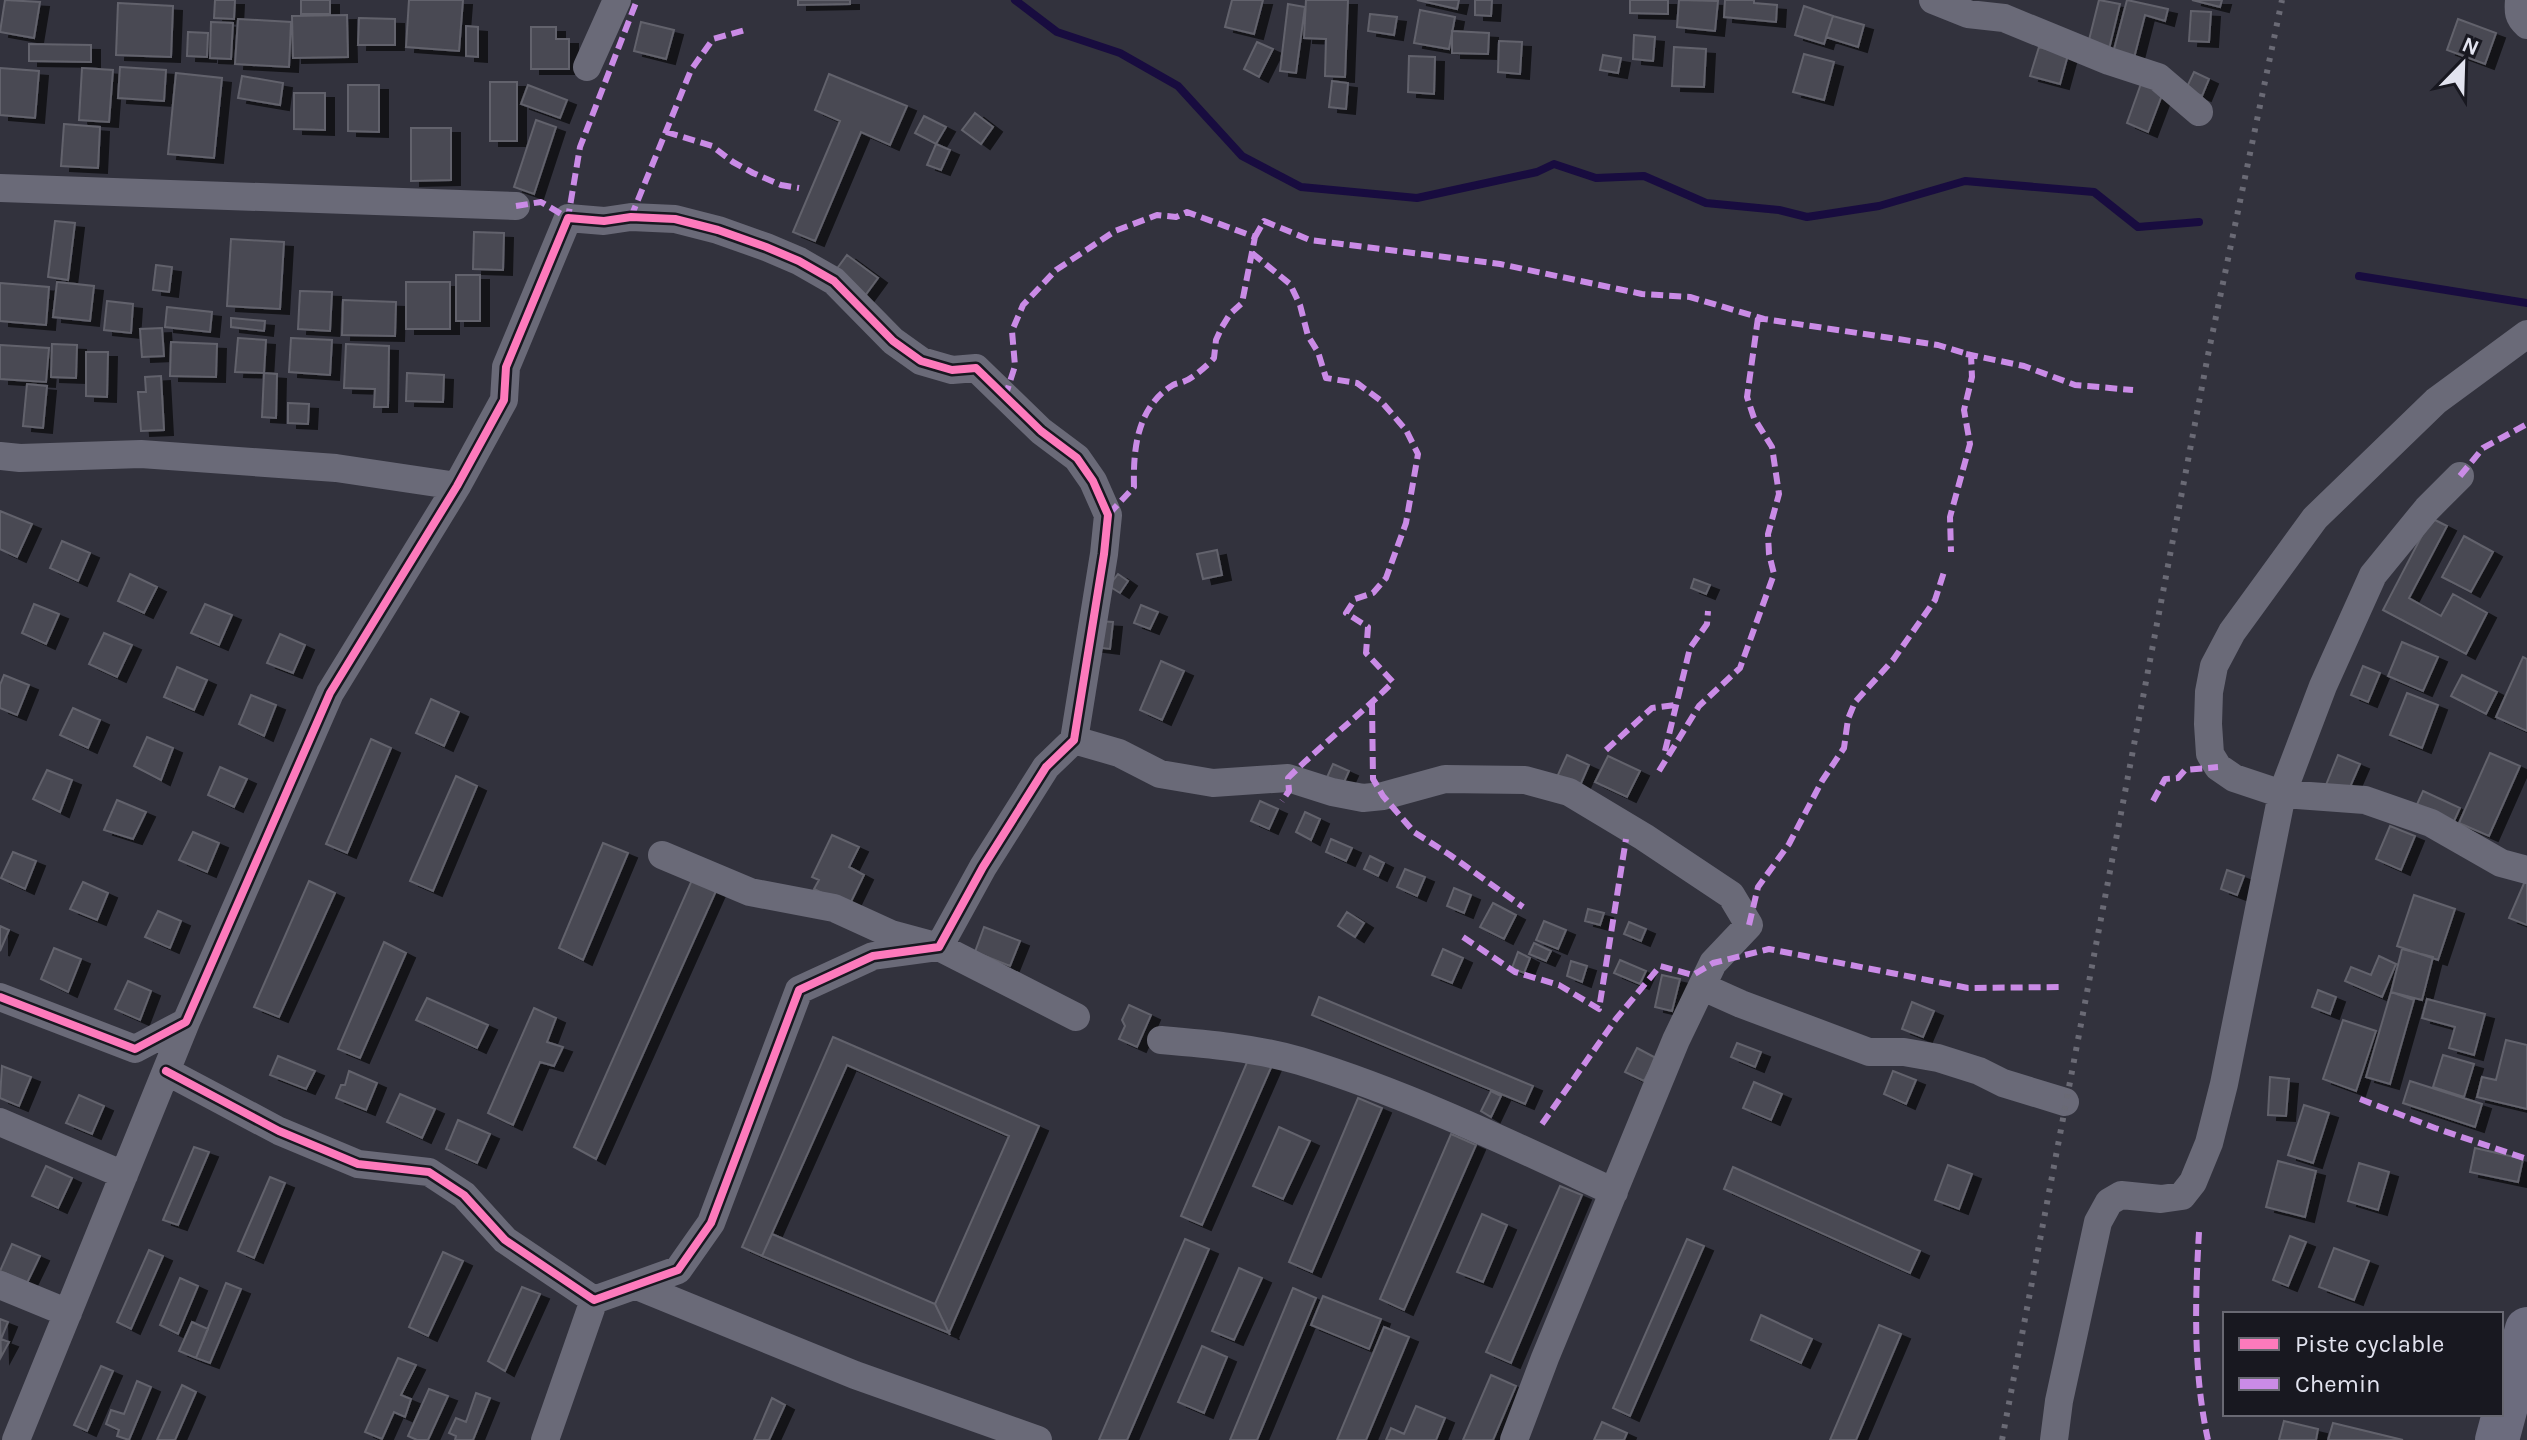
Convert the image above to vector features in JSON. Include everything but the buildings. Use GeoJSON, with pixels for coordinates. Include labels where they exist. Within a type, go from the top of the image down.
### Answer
{"type":"FeatureCollection","features":[{"type":"Feature","properties":{"kind":"highway"},"geometry":{"type":"LineString","coordinates":[[2497,1440],[2527,1329]]}},
{"type":"Feature","properties":{"kind":"street"},"geometry":{"type":"LineString","coordinates":[[587,67],[617,0]]}},
{"type":"Feature","properties":{"kind":"street"},"geometry":{"type":"LineString","coordinates":[[1933,0],[1968,14],[2004,18],[2109,61],[2158,77],[2199,112]]}},
{"type":"Feature","properties":{"kind":"street"},"geometry":{"type":"LineString","coordinates":[[2519,0],[2520,19],[2527,25]]}},
{"type":"Feature","properties":{"kind":"street"},"geometry":{"type":"LineString","coordinates":[[0,188],[516,206]]}},
{"type":"Feature","properties":{"kind":"street"},"geometry":{"type":"LineString","coordinates":[[16,1440],[186,1022],[330,693],[457,486],[504,400],[506,367],[568,218],[604,221],[631,217],[675,219],[718,230],[799,261],[834,281],[893,341],[921,361],[952,370],[976,368],[1041,431],[1077,458],[1093,481],[1108,515],[1074,740],[1046,767],[983,867],[939,947]]}},
{"type":"Feature","properties":{"kind":"street"},"geometry":{"type":"LineString","coordinates":[[2527,334],[2436,401],[2315,518],[2232,632],[2214,666],[2209,692],[2210,754],[2218,767],[2234,778],[2282,794],[2365,800],[2431,823],[2501,863],[2527,870]]}},
{"type":"Feature","properties":{"kind":"street"},"geometry":{"type":"LineString","coordinates":[[0,456],[141,454],[336,468],[457,486]]}},
{"type":"Feature","properties":{"kind":"street"},"geometry":{"type":"LineString","coordinates":[[2054,1440],[2059,1401],[2098,1222],[2109,1202],[2121,1195],[2161,1199],[2182,1196],[2193,1182],[2209,1143],[2224,1084],[2282,794],[2323,686],[2373,575],[2427,509],[2460,476]]}},
{"type":"Feature","properties":{"kind":"street"},"geometry":{"type":"LineString","coordinates":[[1074,740],[1119,753],[1160,774],[1213,783],[1288,778],[1363,798],[1383,796],[1445,779],[1525,780],[1569,792],[1731,895],[1749,925],[1713,963],[1676,1040],[1514,1440]]}},
{"type":"Feature","properties":{"kind":"street"},"geometry":{"type":"LineString","coordinates":[[662,855],[750,892],[834,908],[891,934],[939,947],[1076,1017]]}},
{"type":"Feature","properties":{"kind":"street"},"geometry":{"type":"LineString","coordinates":[[594,1300],[678,1270],[711,1223],[799,990],[873,956],[939,947]]}},
{"type":"Feature","properties":{"kind":"street"},"geometry":{"type":"LineString","coordinates":[[1703,987],[1869,1052],[1904,1052],[1938,1058],[2065,1102]]}},
{"type":"Feature","properties":{"kind":"street"},"geometry":{"type":"LineString","coordinates":[[0,997],[135,1049],[186,1022]]}},
{"type":"Feature","properties":{"kind":"street"},"geometry":{"type":"LineString","coordinates":[[1161,1040],[1216,1044],[1298,1061],[1416,1102],[1614,1192]]}},
{"type":"Feature","properties":{"kind":"street"},"geometry":{"type":"LineString","coordinates":[[166,1071],[279,1131],[358,1164],[429,1172],[464,1195],[505,1240],[594,1300]]}},
{"type":"Feature","properties":{"kind":"street"},"geometry":{"type":"LineString","coordinates":[[0,1122],[124,1175]]}},
{"type":"Feature","properties":{"kind":"street"},"geometry":{"type":"LineString","coordinates":[[0,1285],[68,1313]]}},
{"type":"Feature","properties":{"kind":"street"},"geometry":{"type":"LineString","coordinates":[[637,1286],[855,1375],[1038,1440]]}},
{"type":"Feature","properties":{"kind":"street"},"geometry":{"type":"LineString","coordinates":[[545,1440],[594,1300]]}},
{"type":"Feature","properties":{"kind":"waterway"},"geometry":{"type":"LineString","coordinates":[[1015,0],[1057,32],[1120,53],[1178,86],[1242,156],[1301,187],[1417,198],[1537,172],[1554,164],[1596,178],[1644,176],[1706,203],[1779,210],[1807,217],[1879,206],[1965,181],[2094,192],[2138,227],[2199,222]]}},
{"type":"Feature","properties":{"kind":"waterway"},"geometry":{"type":"LineString","coordinates":[[2359,276],[2527,303]]}},
{"type":"Feature","properties":{"kind":"railway"},"geometry":{"type":"LineString","coordinates":[[2002,1440],[2208,355],[2282,0]]}},
{"type":"Feature","properties":{"kind":"marked path"},"geometry":{"type":"LineString","coordinates":[[516,206],[541,202],[568,218],[580,147],[637,0]]}},
{"type":"Feature","properties":{"kind":"marked path"},"geometry":{"type":"LineString","coordinates":[[631,217],[691,70],[713,39],[745,30]]}},
{"type":"Feature","properties":{"kind":"marked path"},"geometry":{"type":"LineString","coordinates":[[666,132],[712,146],[753,173],[781,185],[799,188]]}},
{"type":"Feature","properties":{"kind":"marked path"},"geometry":{"type":"LineString","coordinates":[[1005,397],[1015,366],[1012,331],[1023,305],[1056,270],[1115,231],[1157,215],[1176,217],[1187,212],[1255,237],[1242,303],[1222,327],[1216,340],[1214,358],[1192,377],[1161,394],[1152,405],[1136,444],[1134,487],[1108,515]]}},
{"type":"Feature","properties":{"kind":"marked path"},"geometry":{"type":"LineString","coordinates":[[1255,237],[1264,221],[1310,240],[1500,264],[1642,294],[1690,297],[1764,319],[1938,345],[1971,355],[1972,377],[1964,410],[1970,444],[1950,517],[1951,552]]}},
{"type":"Feature","properties":{"kind":"marked path"},"geometry":{"type":"LineString","coordinates":[[1252,253],[1290,284],[1326,378],[1357,383],[1380,400],[1406,430],[1418,454],[1406,523],[1386,578],[1373,593],[1355,599],[1346,613],[1368,627],[1366,653],[1393,682],[1288,778],[1289,791],[1282,801]]}},
{"type":"Feature","properties":{"kind":"marked path"},"geometry":{"type":"LineString","coordinates":[[1659,771],[1699,706],[1740,668],[1774,574],[1768,534],[1779,494],[1772,447],[1754,418],[1747,397],[1758,318]]}},
{"type":"Feature","properties":{"kind":"marked path"},"geometry":{"type":"LineString","coordinates":[[1966,354],[2024,366],[2075,385],[2133,390]]}},
{"type":"Feature","properties":{"kind":"marked path"},"geometry":{"type":"LineString","coordinates":[[2460,476],[2483,448],[2527,424]]}},
{"type":"Feature","properties":{"kind":"marked path"},"geometry":{"type":"LineString","coordinates":[[1749,925],[1758,887],[1789,844],[1822,781],[1844,748],[1848,719],[1855,702],[1893,660],[1935,600],[1944,572]]}},
{"type":"Feature","properties":{"kind":"marked path"},"geometry":{"type":"LineString","coordinates":[[1665,751],[1690,648],[1707,624],[1708,611]]}},
{"type":"Feature","properties":{"kind":"marked path"},"geometry":{"type":"LineString","coordinates":[[1372,703],[1373,779],[1383,796],[1414,832],[1523,907]]}},
{"type":"Feature","properties":{"kind":"marked path"},"geometry":{"type":"LineString","coordinates":[[1606,750],[1652,708],[1676,705]]}},
{"type":"Feature","properties":{"kind":"marked path"},"geometry":{"type":"LineString","coordinates":[[2153,801],[2165,779],[2178,778],[2185,770],[2218,767]]}},
{"type":"Feature","properties":{"kind":"marked path"},"geometry":{"type":"LineString","coordinates":[[1463,937],[1515,972],[1559,985],[1599,1009],[1626,839]]}},
{"type":"Feature","properties":{"kind":"marked path"},"geometry":{"type":"LineString","coordinates":[[1542,1124],[1616,1019],[1660,966],[1693,975],[1713,963],[1769,949],[1968,988],[2064,987]]}},
{"type":"Feature","properties":{"kind":"marked path"},"geometry":{"type":"LineString","coordinates":[[2360,1099],[2527,1159]]}},
{"type":"Feature","properties":{"kind":"marked path"},"geometry":{"type":"LineString","coordinates":[[2199,1232],[2198,1362],[2208,1440]]}},
{"type":"Feature","properties":{"kind":"cycle path"},"geometry":{"type":"LineString","coordinates":[[0,997],[135,1049],[186,1022],[330,693],[457,486],[504,400],[506,367],[568,218],[604,221],[631,217],[675,219],[718,230],[799,261],[834,281],[893,341],[921,361],[952,370],[976,368],[1041,431],[1077,458],[1093,481],[1108,515],[1074,740],[1046,767],[983,867],[939,947],[873,956],[799,990],[711,1223],[678,1270],[594,1300],[505,1240],[464,1195],[429,1172],[358,1164],[279,1131],[166,1071]]}}]}
